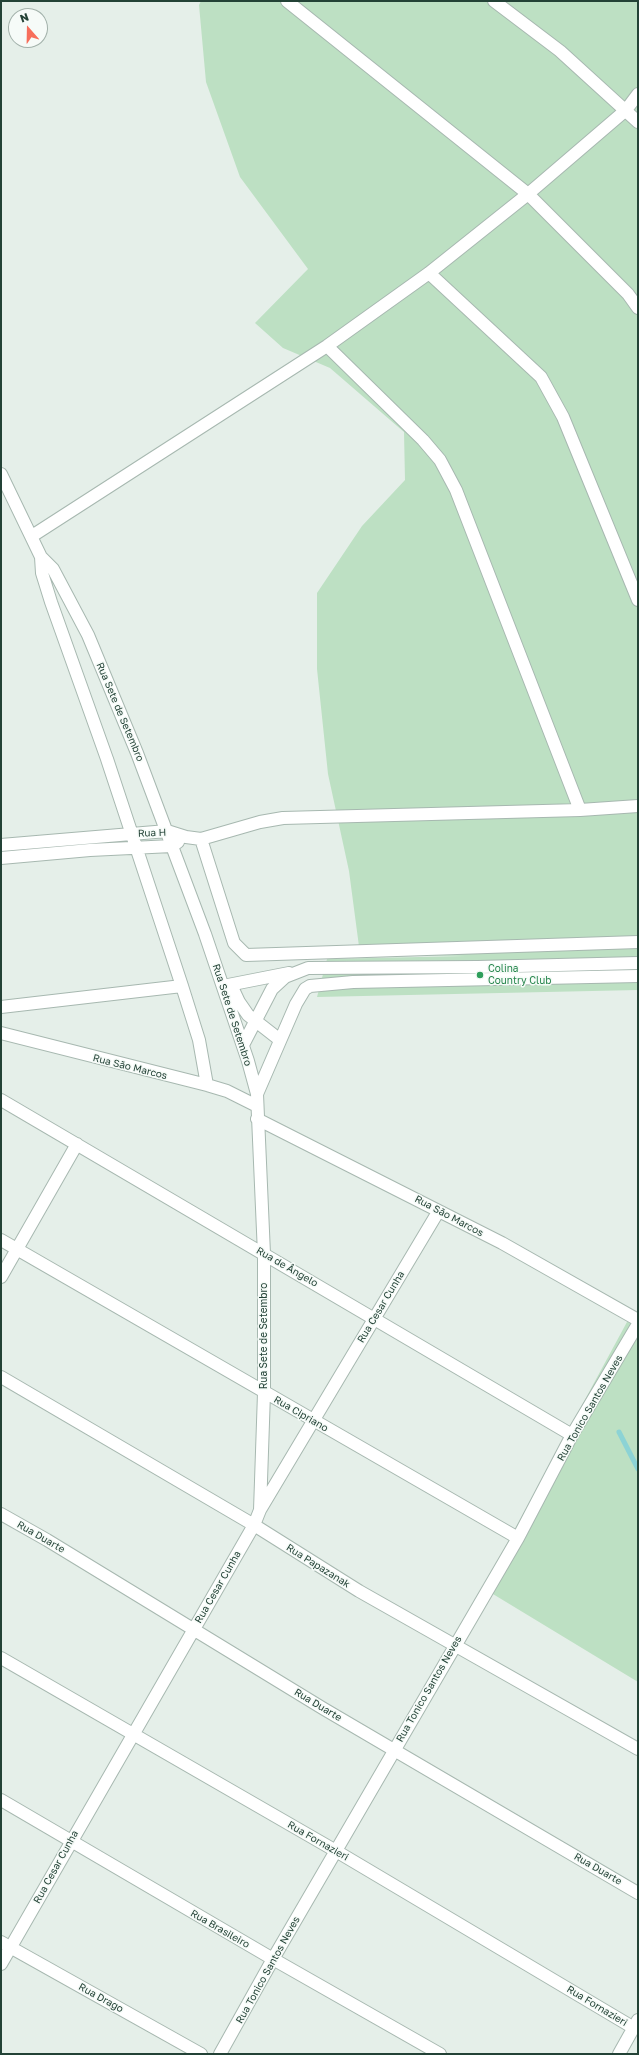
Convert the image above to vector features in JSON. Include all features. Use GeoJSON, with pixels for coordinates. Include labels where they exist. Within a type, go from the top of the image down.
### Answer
{"type":"FeatureCollection","features":[{"type":"Feature","properties":{"kind":"street"},"geometry":{"type":"LineString","coordinates":[[287,1],[528,194],[628,294],[638,308]]}},
{"type":"Feature","properties":{"kind":"street"},"geometry":{"type":"LineString","coordinates":[[494,1],[560,50],[638,122]]}},
{"type":"Feature","properties":{"kind":"street"},"geometry":{"type":"LineString","coordinates":[[32,536],[327,346],[428,273],[528,194],[626,110],[638,94]]}},
{"type":"Feature","properties":{"kind":"street"},"geometry":{"type":"LineString","coordinates":[[428,273],[541,377],[562,417],[638,600]]}},
{"type":"Feature","properties":{"kind":"street"},"geometry":{"type":"LineString","coordinates":[[327,346],[423,440],[440,460],[456,490],[580,810]]}},
{"type":"Feature","properties":{"kind":"street","name":"Rua Sete de Setembro"},"geometry":{"type":"LineString","coordinates":[[1,474],[42,556],[54,568],[88,635],[137,753],[227,985],[257,1100],[264,1254],[264,1393],[260,1510]]}},
{"type":"Feature","properties":{"kind":"street","name":"Rua Sete de Setembro"},"geometry":{"type":"LineString","coordinates":[[42,556],[42,573],[107,758],[199,1040],[207,1085]]}},
{"type":"Feature","properties":{"kind":"street"},"geometry":{"type":"LineString","coordinates":[[186,837],[201,839],[260,822],[283,818],[580,810],[638,806]]}},
{"type":"Feature","properties":{"kind":"street","name":"Rua H"},"geometry":{"type":"LineString","coordinates":[[1,846],[167,831],[186,837]]}},
{"type":"Feature","properties":{"kind":"street","name":"Rua H"},"geometry":{"type":"LineString","coordinates":[[1,858],[90,850],[136,849],[172,846],[186,837]]}},
{"type":"Feature","properties":{"kind":"street"},"geometry":{"type":"LineString","coordinates":[[201,839],[234,943],[246,955],[638,942]]}},
{"type":"Feature","properties":{"kind":"street"},"geometry":{"type":"LineString","coordinates":[[280,1040],[255,1021],[227,985],[292,973],[317,966],[478,967],[638,963]]}},
{"type":"Feature","properties":{"kind":"street"},"geometry":{"type":"LineString","coordinates":[[243,1045],[272,990],[292,973]]}},
{"type":"Feature","properties":{"kind":"street"},"geometry":{"type":"LineString","coordinates":[[257,1100],[280,1040],[296,1004],[303,992],[310,986],[317,984],[538,977],[638,976]]}},
{"type":"Feature","properties":{"kind":"street"},"geometry":{"type":"LineString","coordinates":[[1,1007],[182,986]]}},
{"type":"Feature","properties":{"kind":"street","name":"Rua São Marcos"},"geometry":{"type":"LineString","coordinates":[[1,1033],[207,1085],[257,1100]]}},
{"type":"Feature","properties":{"kind":"street","name":"Rua de Ângelo"},"geometry":{"type":"LineString","coordinates":[[1,1100],[264,1254],[375,1317],[572,1435]]}},
{"type":"Feature","properties":{"kind":"street","name":"Rua São Marcos"},"geometry":{"type":"LineString","coordinates":[[257,1119],[407,1194],[438,1212],[502,1243],[638,1320]]}},
{"type":"Feature","properties":{"kind":"street"},"geometry":{"type":"LineString","coordinates":[[1,1277],[77,1144]]}},
{"type":"Feature","properties":{"kind":"street","name":"Rua Cesar Cunha"},"geometry":{"type":"LineString","coordinates":[[1,1964],[6,1944],[71,1841],[254,1526],[260,1510],[312,1420],[438,1212]]}},
{"type":"Feature","properties":{"kind":"street","name":"Rua Cipriano"},"geometry":{"type":"LineString","coordinates":[[1,1240],[264,1393],[518,1538]]}},
{"type":"Feature","properties":{"kind":"street","name":"Rua Tonico Santos Neves"},"geometry":{"type":"LineString","coordinates":[[220,2054],[394,1749],[518,1538],[572,1435],[638,1324]]}},
{"type":"Feature","properties":{"kind":"street","name":"Rua Papazanak"},"geometry":{"type":"LineString","coordinates":[[1,1377],[254,1526],[359,1591],[638,1749]]}},
{"type":"Feature","properties":{"kind":"street","name":"Rua Duarte"},"geometry":{"type":"LineString","coordinates":[[1,1514],[324,1709],[638,1893]]}},
{"type":"Feature","properties":{"kind":"street","name":"Rua Fornazieri"},"geometry":{"type":"LineString","coordinates":[[1,1658],[636,2024]]}},
{"type":"Feature","properties":{"kind":"street","name":"Rua Brasileiro"},"geometry":{"type":"LineString","coordinates":[[1,1800],[273,1959],[440,2054]]}},
{"type":"Feature","properties":{"kind":"street","name":"Rua Drago"},"geometry":{"type":"LineString","coordinates":[[6,1944],[201,2054]]}},
{"type":"Feature","properties":{"kind":"street"},"geometry":{"type":"LineString","coordinates":[[619,2054],[636,2024]]}},
{"type":"Feature","properties":{"kind":"green space"},"geometry":{"type":"Polygon","coordinates":[[[201,1],[638,1],[638,990],[317,997],[327,959],[465,956],[360,954],[349,871],[328,774],[317,669],[317,593],[362,526],[405,480],[404,432],[330,368],[283,348],[255,323],[308,269],[240,177],[206,82],[199,5],[201,1]]]}},
{"type":"Feature","properties":{"kind":"green space"},"geometry":{"type":"Polygon","coordinates":[[[627,1322],[638,1324],[638,1682],[483,1588],[627,1322]]]}},
{"type":"Feature","properties":{"kind":"waterway"},"geometry":{"type":"LineString","coordinates":[[619,1432],[638,1469]]}},
{"type":"Feature","properties":{"kind":"place","name":"Colina Country Club"},"geometry":{"type":"Point","coordinates":[480,975]}}]}
